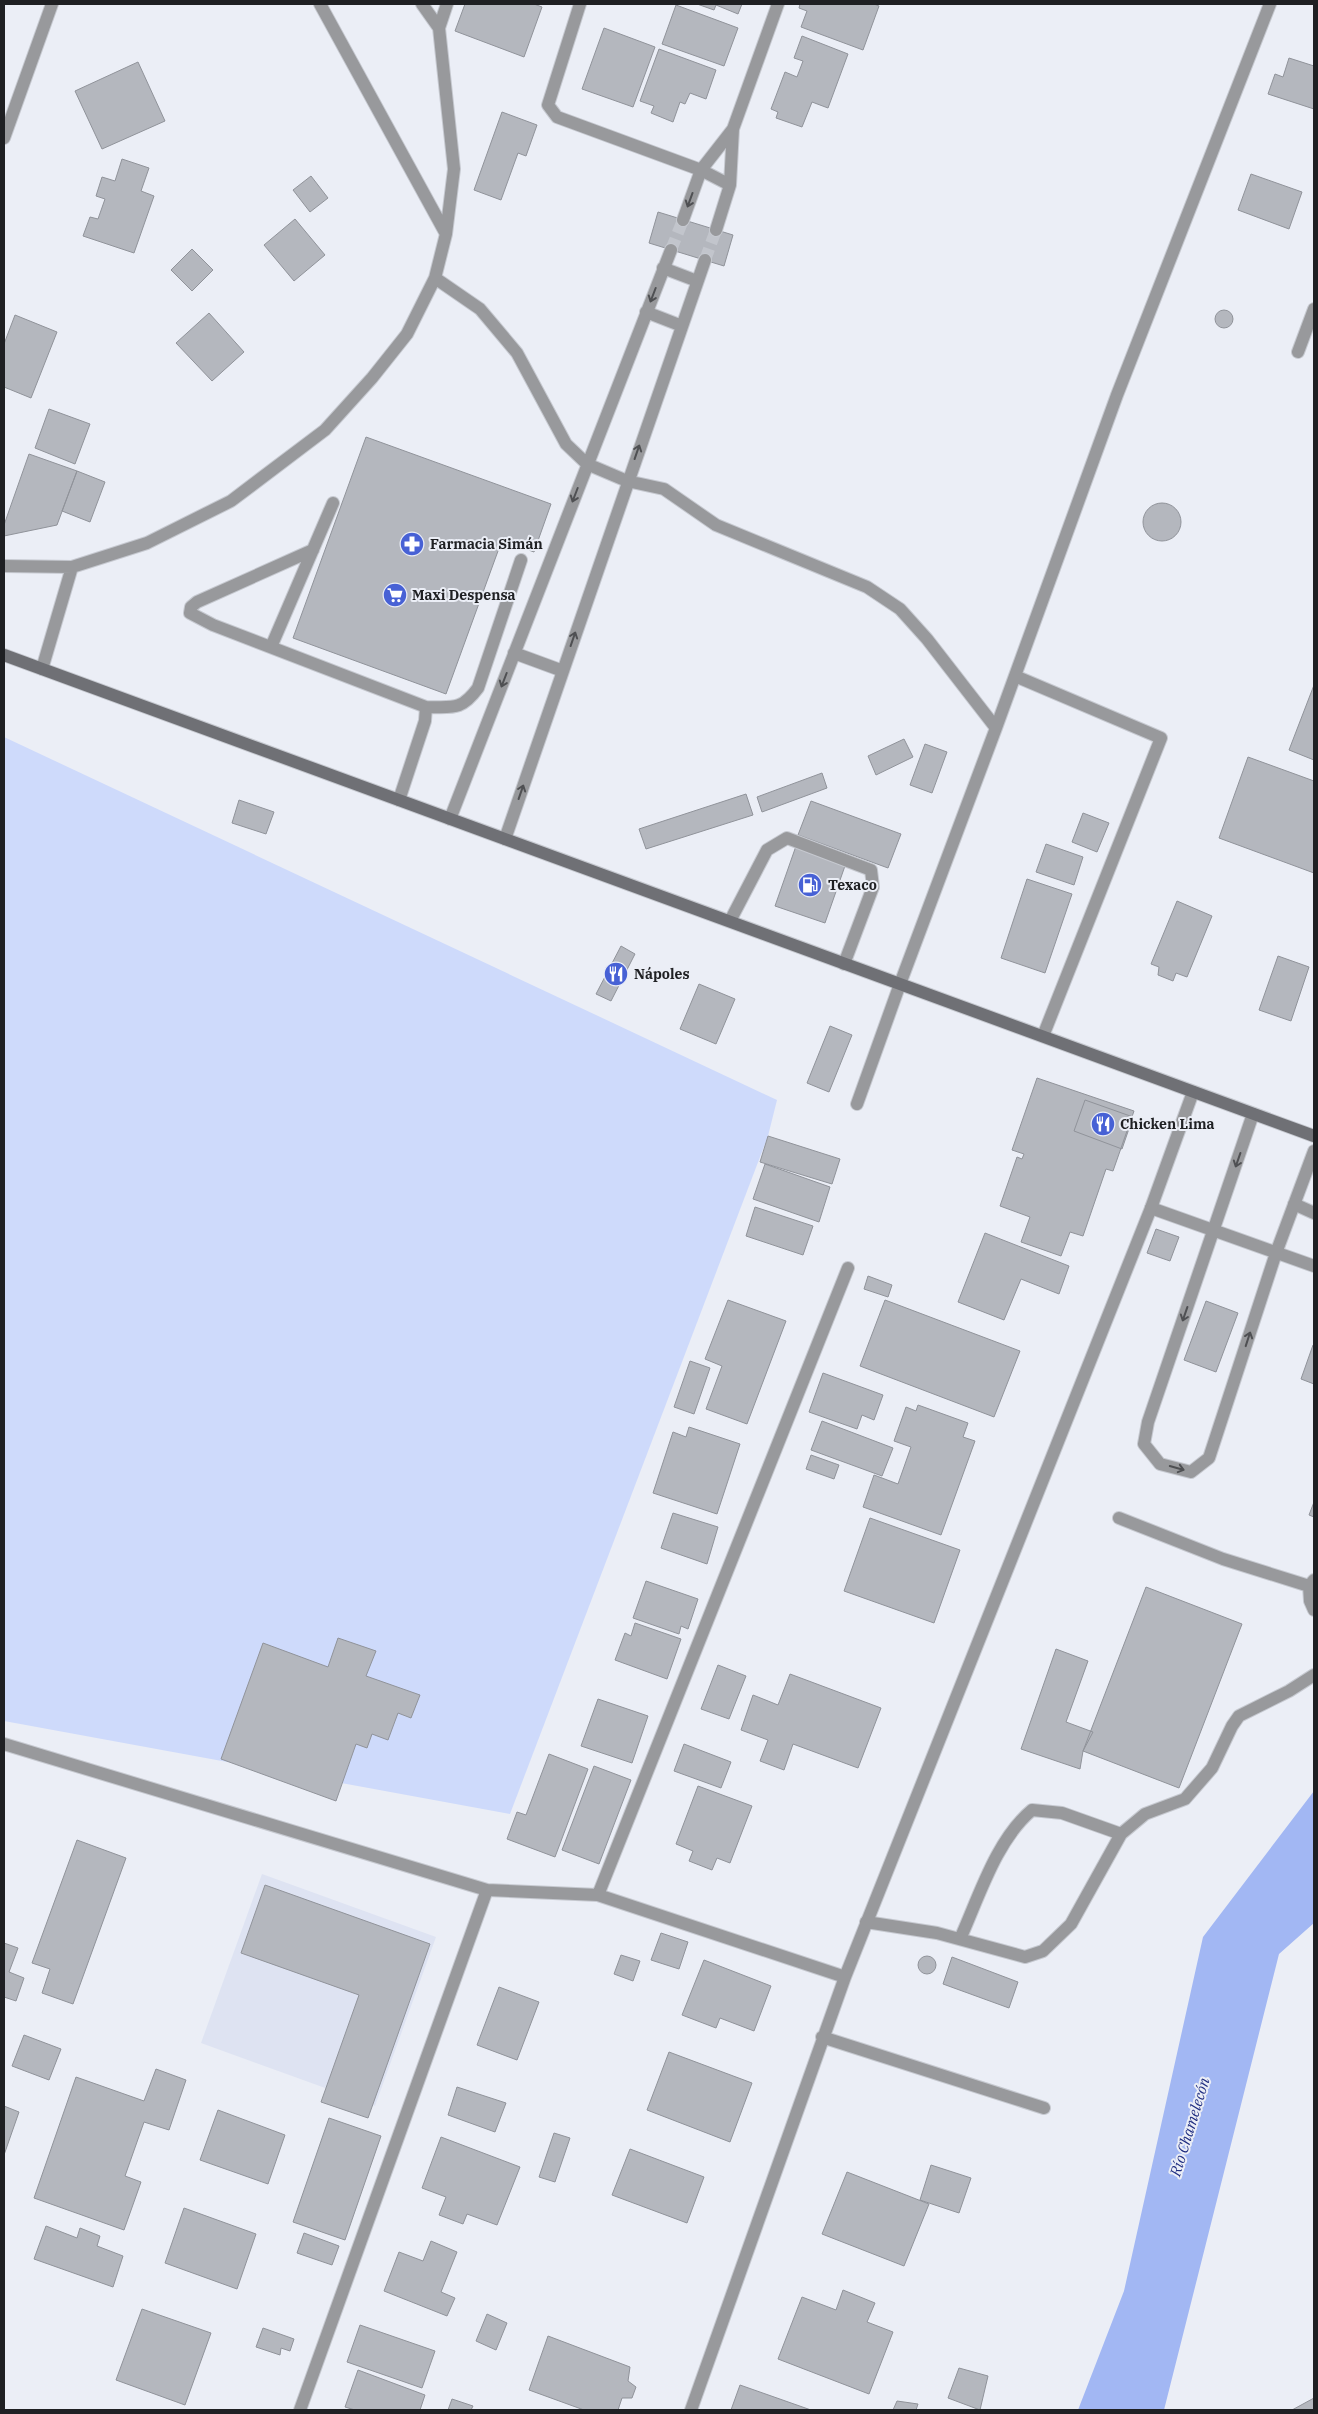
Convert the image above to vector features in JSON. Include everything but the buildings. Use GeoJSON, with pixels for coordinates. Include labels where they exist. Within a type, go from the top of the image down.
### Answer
{"type":"FeatureCollection","features":[{"type":"Feature","properties":{"kind":"street"},"geometry":{"type":"LineString","coordinates":[[4,138],[52,4]]}},
{"type":"Feature","properties":{"kind":"street"},"geometry":{"type":"LineString","coordinates":[[320,4],[446,234]]}},
{"type":"Feature","properties":{"kind":"street"},"geometry":{"type":"LineString","coordinates":[[422,4],[439,28]]}},
{"type":"Feature","properties":{"kind":"street"},"geometry":{"type":"LineString","coordinates":[[4,566],[72,567],[147,543],[231,501],[325,430],[372,378],[407,334],[434,278],[446,234],[454,169],[439,28],[447,4]]}},
{"type":"Feature","properties":{"kind":"street"},"geometry":{"type":"LineString","coordinates":[[580,4],[548,105],[557,116],[701,170],[730,185]]}},
{"type":"Feature","properties":{"kind":"street"},"geometry":{"type":"LineString","coordinates":[[716,230],[730,185],[733,129],[778,4]]}},
{"type":"Feature","properties":{"kind":"street"},"geometry":{"type":"LineString","coordinates":[[858,1104],[900,984],[996,728],[1117,395],[1270,4]]}},
{"type":"Feature","properties":{"kind":"street"},"geometry":{"type":"LineString","coordinates":[[683,220],[701,170],[733,129]]}},
{"type":"Feature","properties":{"kind":"street"},"geometry":{"type":"LineString","coordinates":[[450,819],[586,464],[671,250]]}},
{"type":"Feature","properties":{"kind":"street"},"geometry":{"type":"LineString","coordinates":[[505,839],[627,481],[705,260]]}},
{"type":"Feature","properties":{"kind":"street"},"geometry":{"type":"LineString","coordinates":[[663,268],[697,281]]}},
{"type":"Feature","properties":{"kind":"street"},"geometry":{"type":"LineString","coordinates":[[434,278],[480,309],[517,353],[566,444],[586,464],[627,481],[664,489],[716,525],[867,587],[900,609],[927,639],[996,728]]}},
{"type":"Feature","properties":{"kind":"street"},"geometry":{"type":"LineString","coordinates":[[1298,352],[1314,309]]}},
{"type":"Feature","properties":{"kind":"street"},"geometry":{"type":"LineString","coordinates":[[646,312],[682,326]]}},
{"type":"Feature","properties":{"kind":"street"},"geometry":{"type":"LineString","coordinates":[[271,647],[333,503]]}},
{"type":"Feature","properties":{"kind":"street"},"geometry":{"type":"LineString","coordinates":[[313,550],[197,602],[191,607],[190,613],[205,621],[426,707],[454,708],[468,702],[478,688],[521,560]]}},
{"type":"Feature","properties":{"kind":"street"},"geometry":{"type":"LineString","coordinates":[[42,669],[72,567]]}},
{"type":"Feature","properties":{"kind":"street"},"geometry":{"type":"LineString","coordinates":[[514,653],[562,671]]}},
{"type":"Feature","properties":{"kind":"street"},"geometry":{"type":"LineString","coordinates":[[4,655],[1314,1136]]}},
{"type":"Feature","properties":{"kind":"street"},"geometry":{"type":"LineString","coordinates":[[1015,676],[1161,738],[1043,1036]]}},
{"type":"Feature","properties":{"kind":"street"},"geometry":{"type":"LineString","coordinates":[[399,800],[425,721],[426,707]]}},
{"type":"Feature","properties":{"kind":"street"},"geometry":{"type":"LineString","coordinates":[[730,921],[767,850],[787,838],[871,870],[873,887],[844,964]]}},
{"type":"Feature","properties":{"kind":"street"},"geometry":{"type":"LineString","coordinates":[[691,2410],[822,2037],[866,1922],[1151,1208],[1193,1092]]}},
{"type":"Feature","properties":{"kind":"street"},"geometry":{"type":"LineString","coordinates":[[1253,1114],[1148,1422],[1144,1444],[1160,1464],[1191,1472],[1208,1458],[1276,1253],[1314,1152]]}},
{"type":"Feature","properties":{"kind":"street"},"geometry":{"type":"LineString","coordinates":[[1294,1204],[1314,1213]]}},
{"type":"Feature","properties":{"kind":"street"},"geometry":{"type":"LineString","coordinates":[[1151,1208],[1314,1266]]}},
{"type":"Feature","properties":{"kind":"street"},"geometry":{"type":"LineString","coordinates":[[598,1895],[848,1268]]}},
{"type":"Feature","properties":{"kind":"street"},"geometry":{"type":"LineString","coordinates":[[1119,1518],[1223,1559],[1312,1583],[1310,1601],[1314,1610]]}},
{"type":"Feature","properties":{"kind":"street"},"geometry":{"type":"LineString","coordinates":[[866,1922],[938,1933],[1025,1957],[1043,1951],[1071,1924],[1121,1834],[1145,1814],[1185,1798],[1212,1768],[1232,1726],[1239,1716],[1289,1691],[1314,1675]]}},
{"type":"Feature","properties":{"kind":"street"},"geometry":{"type":"LineString","coordinates":[[4,1744],[487,1890],[598,1895],[845,1977]]}},
{"type":"Feature","properties":{"kind":"street"},"geometry":{"type":"LineString","coordinates":[[960,1939],[1000,1851],[1017,1823],[1032,1810],[1062,1813],[1121,1834]]}},
{"type":"Feature","properties":{"kind":"street"},"geometry":{"type":"LineString","coordinates":[[300,2410],[487,1890]]}},
{"type":"Feature","properties":{"kind":"street"},"geometry":{"type":"LineString","coordinates":[[822,2037],[1044,2108]]}},
{"type":"Feature","properties":{"kind":"shaded area"},"geometry":{"type":"Polygon","coordinates":[[[4,737],[777,1100],[768,1136],[510,1814],[4,1721],[4,737]]]}},
{"type":"Feature","properties":{"kind":"shaded area"},"geometry":{"type":"Polygon","coordinates":[[[262,1874],[436,1937],[375,2106],[201,2043],[262,1874]]]}},
{"type":"Feature","properties":{"kind":"water","name":"Río Chamelecón"},"geometry":{"type":"Polygon","coordinates":[[[1314,1791],[1314,1923],[1279,1954],[1164,2410],[1078,2410],[1124,2291],[1203,1937],[1314,1791]]]}},
{"type":"Feature","properties":{"kind":"tunnel"},"geometry":{"type":"LineString","coordinates":[[671,250],[683,220]]}},
{"type":"Feature","properties":{"kind":"tunnel"},"geometry":{"type":"LineString","coordinates":[[705,260],[716,230]]}},
{"type":"Feature","properties":{"kind":"place","name":"Farmacia Simán"},"geometry":{"type":"Point","coordinates":[412,544]}},
{"type":"Feature","properties":{"kind":"place","name":"Maxi Despensa"},"geometry":{"type":"Point","coordinates":[395,595]}},
{"type":"Feature","properties":{"kind":"place","name":"Texaco"},"geometry":{"type":"Point","coordinates":[810,885]}},
{"type":"Feature","properties":{"kind":"place","name":"Nápoles"},"geometry":{"type":"Point","coordinates":[616,974]}},
{"type":"Feature","properties":{"kind":"place","name":"Chicken Lima"},"geometry":{"type":"Point","coordinates":[1103,1124]}}]}
